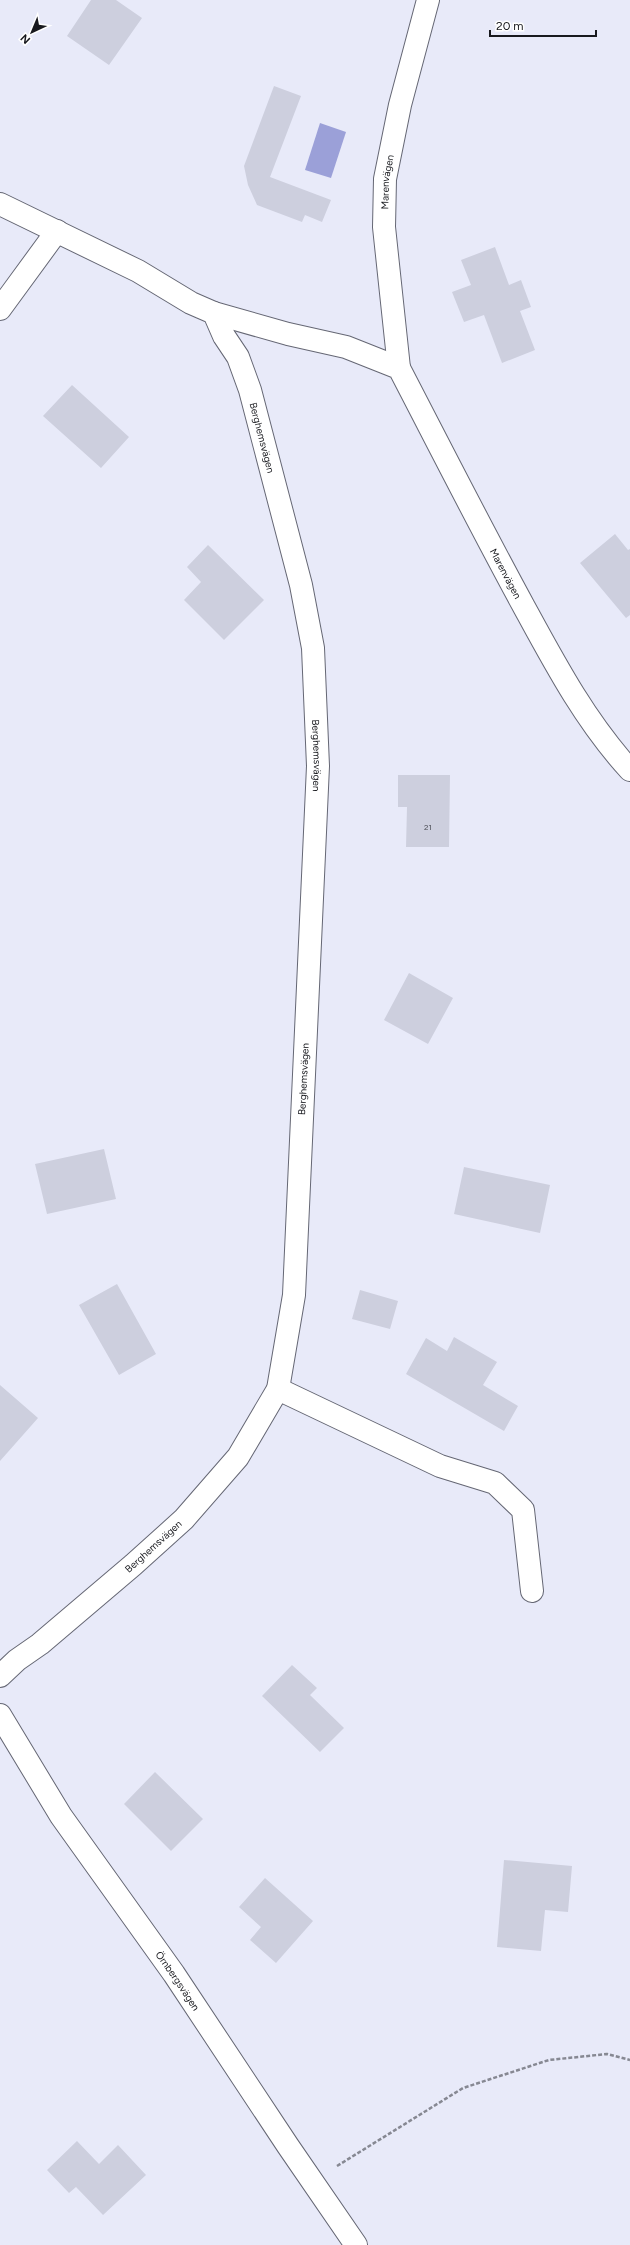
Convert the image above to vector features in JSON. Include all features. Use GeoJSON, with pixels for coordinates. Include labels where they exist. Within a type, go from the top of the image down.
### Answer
{"type":"FeatureCollection","features":[{"type":"Feature","properties":{"kind":"street","name":"Marenvägen"},"geometry":{"type":"LineString","coordinates":[[428,0],[400,106],[385,179],[384,227],[399,368],[487,539],[559,672],[609,747],[630,770]]}},
{"type":"Feature","properties":{"kind":"street"},"geometry":{"type":"LineString","coordinates":[[0,204],[138,271],[191,303],[214,313],[288,334],[346,347],[399,368]]}},
{"type":"Feature","properties":{"kind":"street"},"geometry":{"type":"LineString","coordinates":[[0,309],[57,231]]}},
{"type":"Feature","properties":{"kind":"street","name":"Berghemsvägen"},"geometry":{"type":"LineString","coordinates":[[0,1676],[133,1565],[184,1519],[238,1457],[278,1389],[294,1296],[301,1102],[318,766],[313,648],[301,585],[250,390],[238,356],[224,336],[214,313]]}},
{"type":"Feature","properties":{"kind":"street"},"geometry":{"type":"LineString","coordinates":[[278,1389],[440,1466],[495,1483],[523,1510],[532,1591]]}},
{"type":"Feature","properties":{"kind":"street","name":"Örnbergsvägen"},"geometry":{"type":"LineString","coordinates":[[0,1715],[61,1816],[174,1974],[356,2245]]}},
{"type":"Feature","properties":{"kind":"path"},"geometry":{"type":"LineString","coordinates":[[313,2181],[463,2088],[548,2060],[607,2054],[630,2060]]}},
{"type":"Feature","properties":{"kind":"water"},"geometry":{"type":"Polygon","coordinates":[[[320,123],[346,132],[331,178],[305,170],[320,123]]]}},
{"type":"Feature","properties":{"kind":"building"},"geometry":{"type":"Polygon","coordinates":[[[91,0],[116,0],[142,18],[109,65],[67,36],[91,0]]]}},
{"type":"Feature","properties":{"kind":"building"},"geometry":{"type":"Polygon","coordinates":[[[274,86],[301,96],[270,177],[331,200],[322,222],[305,215],[302,222],[257,205],[248,185],[244,166],[274,86]]]}},
{"type":"Feature","properties":{"kind":"building"},"geometry":{"type":"Polygon","coordinates":[[[495,247],[509,285],[521,280],[531,307],[520,311],[535,350],[502,363],[484,315],[464,322],[452,292],[471,285],[461,260],[495,247]]]}},
{"type":"Feature","properties":{"kind":"building"},"geometry":{"type":"Polygon","coordinates":[[[72,385],[129,437],[101,468],[43,416],[72,385]]]}},
{"type":"Feature","properties":{"kind":"building"},"geometry":{"type":"Polygon","coordinates":[[[615,534],[628,550],[630,549],[630,615],[626,618],[580,563],[615,534]]]}},
{"type":"Feature","properties":{"kind":"building"},"geometry":{"type":"Polygon","coordinates":[[[208,545],[264,600],[224,640],[184,600],[201,582],[187,567],[208,545]]]}},
{"type":"Feature","properties":{"kind":"building"},"geometry":{"type":"Polygon","coordinates":[[[398,775],[450,775],[449,847],[406,847],[407,807],[398,807],[398,775]]]}},
{"type":"Feature","properties":{"kind":"building"},"geometry":{"type":"Polygon","coordinates":[[[409,973],[453,998],[428,1044],[384,1020],[409,973]]]}},
{"type":"Feature","properties":{"kind":"building"},"geometry":{"type":"Polygon","coordinates":[[[104,1149],[116,1199],[47,1214],[35,1164],[104,1149]]]}},
{"type":"Feature","properties":{"kind":"building"},"geometry":{"type":"Polygon","coordinates":[[[464,1167],[550,1185],[540,1233],[454,1214],[464,1167]]]}},
{"type":"Feature","properties":{"kind":"building"},"geometry":{"type":"Polygon","coordinates":[[[117,1284],[156,1354],[119,1375],[79,1305],[117,1284]]]}},
{"type":"Feature","properties":{"kind":"building"},"geometry":{"type":"Polygon","coordinates":[[[360,1290],[398,1301],[390,1329],[352,1319],[360,1290]]]}},
{"type":"Feature","properties":{"kind":"building"},"geometry":{"type":"Polygon","coordinates":[[[454,1337],[497,1362],[483,1385],[518,1406],[504,1431],[406,1374],[426,1338],[447,1351],[454,1337]]]}},
{"type":"Feature","properties":{"kind":"building"},"geometry":{"type":"Polygon","coordinates":[[[0,1385],[38,1418],[0,1461],[0,1385]]]}},
{"type":"Feature","properties":{"kind":"building"},"geometry":{"type":"Polygon","coordinates":[[[292,1665],[317,1688],[310,1695],[344,1728],[320,1752],[262,1696],[292,1665]]]}},
{"type":"Feature","properties":{"kind":"building"},"geometry":{"type":"Polygon","coordinates":[[[155,1772],[203,1819],[171,1851],[124,1804],[155,1772]]]}},
{"type":"Feature","properties":{"kind":"building"},"geometry":{"type":"Polygon","coordinates":[[[504,1860],[572,1866],[568,1912],[545,1910],[541,1951],[497,1947],[504,1860]]]}},
{"type":"Feature","properties":{"kind":"building"},"geometry":{"type":"Polygon","coordinates":[[[265,1878],[313,1921],[276,1963],[250,1940],[261,1927],[239,1907],[265,1878]]]}},
{"type":"Feature","properties":{"kind":"building"},"geometry":{"type":"Polygon","coordinates":[[[77,2141],[99,2164],[118,2145],[146,2175],[103,2215],[76,2187],[69,2193],[47,2170],[77,2141]]]}}]}
